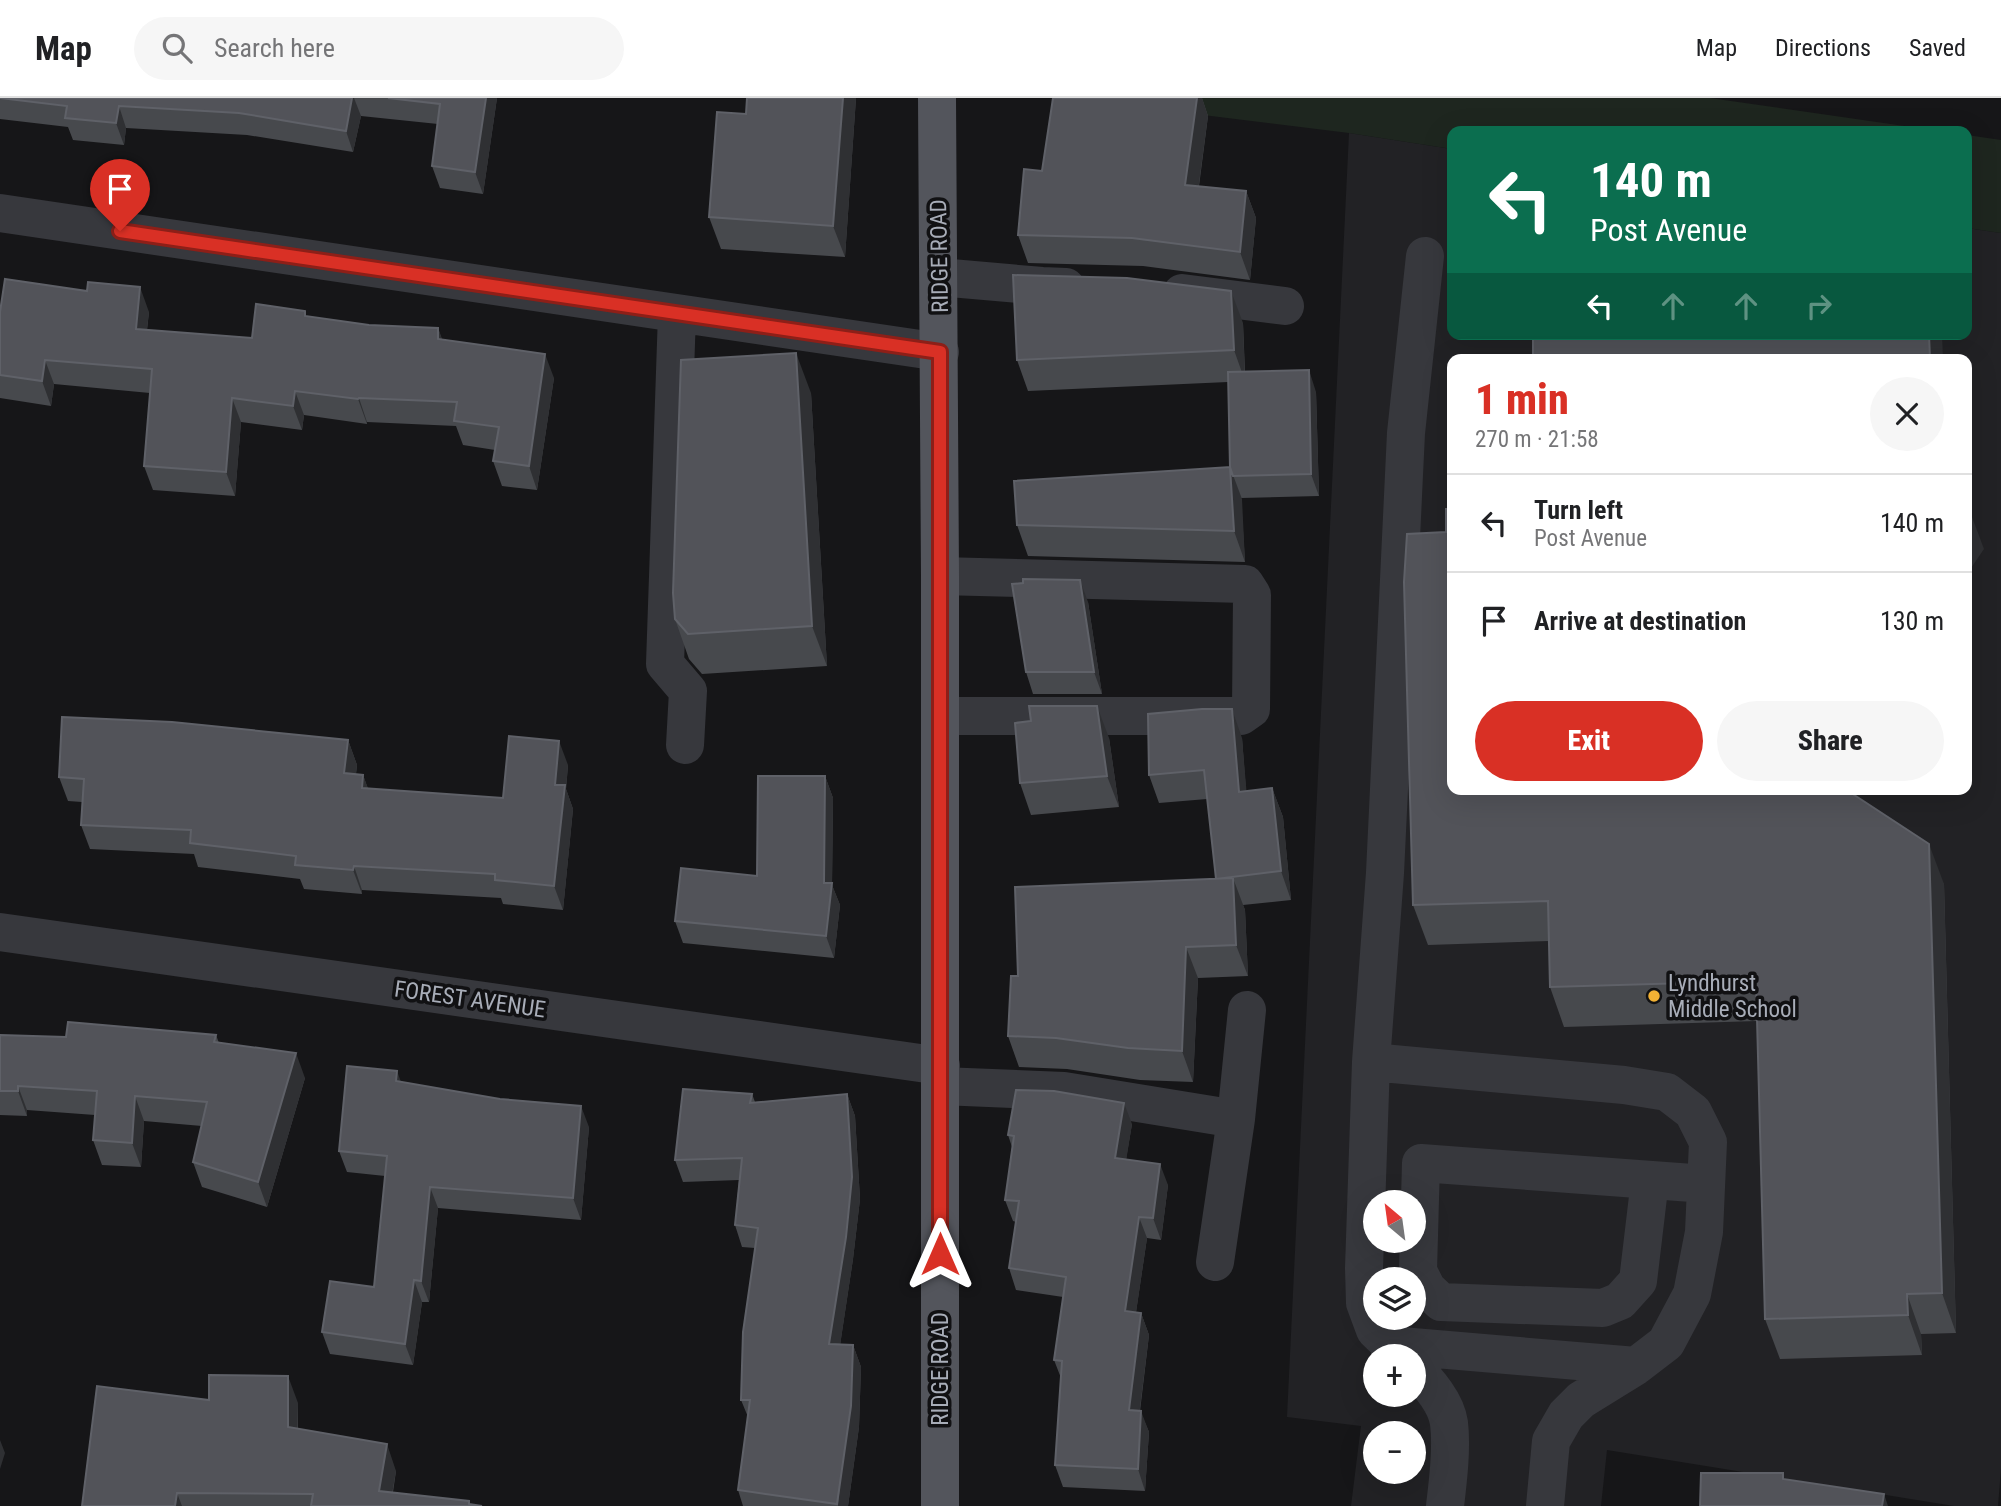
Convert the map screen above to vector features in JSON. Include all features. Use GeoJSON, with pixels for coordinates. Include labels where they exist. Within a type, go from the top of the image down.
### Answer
{"type":"FeatureCollection","features":[{"type":"Feature","properties":{"kind":"main road","name":"RIDGE ROAD"},"geometry":{"type":"LineString","coordinates":[[937,98],[940,352],[940,1506]]}},
{"type":"Feature","properties":{"kind":"street"},"geometry":{"type":"LineString","coordinates":[[0,213],[940,352]]}},
{"type":"Feature","properties":{"kind":"street"},"geometry":{"type":"LineString","coordinates":[[1389,1344],[1374,1330],[1365,1303],[1364,1268],[1371,1062],[1385,873],[1406,433],[1425,256]]}},
{"type":"Feature","properties":{"kind":"street"},"geometry":{"type":"LineString","coordinates":[[939,277],[1103,288]]}},
{"type":"Feature","properties":{"kind":"street"},"geometry":{"type":"LineString","coordinates":[[1154,290],[1285,306]]}},
{"type":"Feature","properties":{"kind":"street"},"geometry":{"type":"LineString","coordinates":[[677,314],[665,664],[688,691],[685,745]]}},
{"type":"Feature","properties":{"kind":"street"},"geometry":{"type":"LineString","coordinates":[[940,576],[1245,584],[1252,595],[1251,709],[1241,716],[940,716]]}},
{"type":"Feature","properties":{"kind":"street","name":"FOREST AVENUE"},"geometry":{"type":"LineString","coordinates":[[0,932],[941,1076],[1064,1090],[1236,1119]]}},
{"type":"Feature","properties":{"kind":"street"},"geometry":{"type":"LineString","coordinates":[[1215,1262],[1236,1119],[1247,1010]]}},
{"type":"Feature","properties":{"kind":"street"},"geometry":{"type":"LineString","coordinates":[[1371,1062],[1624,1085],[1667,1092],[1693,1112],[1708,1142],[1704,1232],[1692,1294],[1666,1343],[1636,1366],[1581,1400],[1566,1415],[1551,1441],[1545,1506]]}},
{"type":"Feature","properties":{"kind":"street"},"geometry":{"type":"LineString","coordinates":[[1650,1180],[1638,1281],[1620,1301],[1603,1308],[1441,1302],[1427,1289],[1418,1271],[1421,1163],[1706,1184]]}},
{"type":"Feature","properties":{"kind":"street"},"geometry":{"type":"LineString","coordinates":[[1426,1357],[1636,1366]]}},
{"type":"Feature","properties":{"kind":"street"},"geometry":{"type":"LineString","coordinates":[[1426,1380],[1449,1422],[1449,1469],[1445,1506]]}},
{"type":"Feature","properties":{"kind":"shaded area"},"geometry":{"type":"Polygon","coordinates":[[[1065,98],[1710,98],[1904,126],[1447,126],[1447,148],[1349,133],[1065,98]]]}},
{"type":"Feature","properties":{"kind":"shaded area","name":"Lyndhurst Middle School"},"geometry":{"type":"Polygon","coordinates":[[[1349,133],[1447,148],[1447,340],[1972,340],[1972,229],[2001,233],[2001,1469],[1998,1506],[1954,1506],[1607,1450],[1601,1506],[1351,1506],[1361,1426],[1287,1417],[1349,133]]]}},
{"type":"Feature","properties":{"kind":"shaded area"},"geometry":{"type":"Polygon","coordinates":[[[1972,136],[2001,140],[2001,233],[1972,229],[1972,136]]]}},
{"type":"Feature","properties":{"kind":"building"},"geometry":{"type":"Polygon","coordinates":[[[0,98],[352,98],[346,131],[239,113],[119,106],[116,123],[65,118],[67,106],[0,98]]]}},
{"type":"Feature","properties":{"kind":"building"},"geometry":{"type":"Polygon","coordinates":[[[388,98],[486,98],[475,172],[432,166],[440,104],[388,98]]]}},
{"type":"Feature","properties":{"kind":"building"},"geometry":{"type":"Polygon","coordinates":[[[747,98],[843,98],[833,226],[709,217],[717,112],[746,114],[747,98]]]}},
{"type":"Feature","properties":{"kind":"building"},"geometry":{"type":"Polygon","coordinates":[[[1053,98],[1197,98],[1185,185],[1246,191],[1240,252],[1132,238],[1018,235],[1024,169],[1042,171],[1053,98]]]}},
{"type":"Feature","properties":{"kind":"building"},"geometry":{"type":"Polygon","coordinates":[[[1013,275],[1127,278],[1231,291],[1234,350],[1017,360],[1013,275]]]}},
{"type":"Feature","properties":{"kind":"building"},"geometry":{"type":"Polygon","coordinates":[[[5,279],[87,291],[88,282],[140,287],[136,329],[252,338],[256,304],[305,311],[305,316],[369,325],[438,328],[438,339],[545,354],[529,466],[493,461],[499,427],[454,421],[457,402],[358,399],[295,391],[293,406],[232,398],[226,472],[144,466],[152,369],[45,360],[42,381],[0,375],[0,312],[5,279]]]}},
{"type":"Feature","properties":{"kind":"building"},"geometry":{"type":"Polygon","coordinates":[[[1533,340],[1929,340],[1930,354],[1533,354],[1533,340]]]}},
{"type":"Feature","properties":{"kind":"building"},"geometry":{"type":"Polygon","coordinates":[[[796,353],[812,626],[688,634],[675,619],[673,593],[681,360],[796,353]]]}},
{"type":"Feature","properties":{"kind":"building"},"geometry":{"type":"Polygon","coordinates":[[[1309,370],[1311,474],[1233,476],[1230,467],[1228,372],[1309,370]]]}},
{"type":"Feature","properties":{"kind":"building"},"geometry":{"type":"Polygon","coordinates":[[[1230,467],[1234,531],[1017,525],[1014,481],[1230,467]]]}},
{"type":"Feature","properties":{"kind":"building"},"geometry":{"type":"Polygon","coordinates":[[[1447,509],[1447,795],[1854,795],[1929,844],[1942,1293],[1907,1294],[1908,1315],[1765,1319],[1756,981],[1550,987],[1548,901],[1413,905],[1404,582],[1407,534],[1446,532],[1447,509]]]}},
{"type":"Feature","properties":{"kind":"building"},"geometry":{"type":"Polygon","coordinates":[[[1023,579],[1080,580],[1094,672],[1026,672],[1012,584],[1023,583],[1023,579]]]}},
{"type":"Feature","properties":{"kind":"building"},"geometry":{"type":"Polygon","coordinates":[[[1029,706],[1097,706],[1107,776],[1020,783],[1015,723],[1031,721],[1029,706]]]}},
{"type":"Feature","properties":{"kind":"building"},"geometry":{"type":"Polygon","coordinates":[[[1232,709],[1239,792],[1272,788],[1281,871],[1216,879],[1204,770],[1149,775],[1148,714],[1232,709]]]}},
{"type":"Feature","properties":{"kind":"building"},"geometry":{"type":"Polygon","coordinates":[[[62,717],[172,722],[348,740],[344,773],[363,775],[362,788],[503,798],[509,736],[559,741],[555,785],[565,785],[554,886],[495,880],[495,874],[354,866],[353,870],[295,865],[296,856],[190,843],[191,830],[81,825],[84,779],[59,777],[62,717]]]}},
{"type":"Feature","properties":{"kind":"building"},"geometry":{"type":"Polygon","coordinates":[[[758,776],[825,776],[824,883],[832,883],[826,936],[675,921],[681,868],[757,876],[758,776]]]}},
{"type":"Feature","properties":{"kind":"building"},"geometry":{"type":"Polygon","coordinates":[[[1233,878],[1236,945],[1186,947],[1182,1051],[1128,1048],[1056,1038],[1008,1036],[1011,976],[1018,976],[1015,887],[1233,878]]]}},
{"type":"Feature","properties":{"kind":"building"},"geometry":{"type":"Polygon","coordinates":[[[68,1022],[216,1035],[214,1042],[296,1053],[258,1182],[193,1162],[207,1102],[135,1096],[132,1143],[93,1140],[97,1091],[18,1086],[18,1091],[0,1091],[0,1035],[66,1037],[68,1022]]]}},
{"type":"Feature","properties":{"kind":"building"},"geometry":{"type":"Polygon","coordinates":[[[347,1066],[397,1071],[396,1081],[500,1099],[581,1106],[573,1198],[430,1187],[421,1281],[414,1280],[405,1344],[322,1332],[330,1281],[374,1287],[387,1156],[339,1151],[347,1066]]]}},
{"type":"Feature","properties":{"kind":"building"},"geometry":{"type":"Polygon","coordinates":[[[683,1089],[752,1094],[750,1103],[847,1094],[852,1177],[846,1237],[829,1344],[853,1345],[851,1406],[837,1504],[738,1490],[750,1400],[741,1400],[743,1332],[758,1228],[735,1225],[742,1158],[675,1160],[683,1089]]]}},
{"type":"Feature","properties":{"kind":"building"},"geometry":{"type":"Polygon","coordinates":[[[1016,1090],[1054,1091],[1124,1103],[1115,1158],[1160,1164],[1153,1218],[1139,1217],[1125,1311],[1141,1313],[1129,1410],[1141,1411],[1138,1469],[1055,1465],[1062,1361],[1054,1360],[1066,1277],[1009,1268],[1019,1201],[1005,1200],[1014,1136],[1008,1135],[1016,1090]]]}},
{"type":"Feature","properties":{"kind":"building"},"geometry":{"type":"Polygon","coordinates":[[[209,1375],[288,1376],[288,1427],[387,1444],[379,1491],[469,1501],[469,1504],[482,1506],[311,1506],[313,1494],[177,1493],[175,1506],[82,1506],[97,1386],[209,1400],[209,1375]]]}},
{"type":"Feature","properties":{"kind":"building"},"geometry":{"type":"Polygon","coordinates":[[[1701,1473],[1783,1473],[1783,1479],[1884,1494],[1882,1506],[1700,1506],[1701,1473]]]}},
{"type":"Feature","properties":{"kind":"place","name":"Lyndhurst Middle School"},"geometry":{"type":"Point","coordinates":[1654,996]}},
{"type":"Feature","properties":{"kind":"route"},"geometry":{"type":"LineString","coordinates":[[120,231],[940,352],[940,1254]]}}]}
